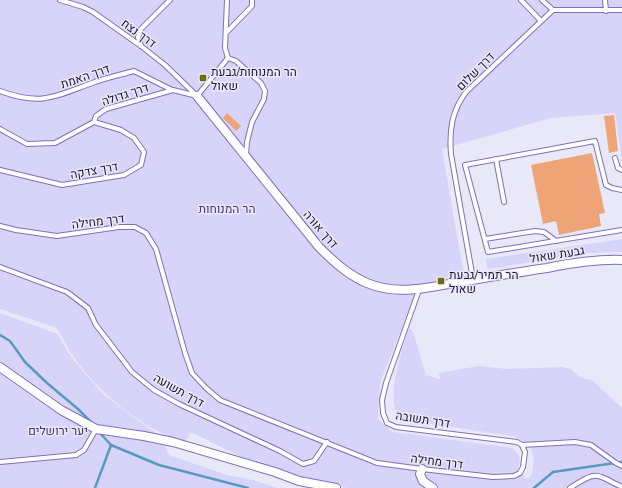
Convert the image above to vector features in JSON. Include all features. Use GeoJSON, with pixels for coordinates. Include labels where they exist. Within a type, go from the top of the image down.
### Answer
{"type":"FeatureCollection","features":[{"type":"Feature","properties":{"kind":"street","name":"דרך אורה"},"geometry":{"type":"LineString","coordinates":[[197,96],[319,247],[336,264],[353,276],[368,284],[384,288],[419,290],[473,280]]}},
{"type":"Feature","properties":{"kind":"street","name":"גבעת שאול"},"geometry":{"type":"LineString","coordinates":[[473,280],[576,263],[611,259],[622,260]]}},
{"type":"Feature","properties":{"kind":"street"},"geometry":{"type":"LineString","coordinates":[[0,367],[61,410],[96,429],[173,442],[276,472],[299,481],[336,488]]}},
{"type":"Feature","properties":{"kind":"street"},"geometry":{"type":"LineString","coordinates":[[422,469],[420,474],[423,481],[433,488]]}},
{"type":"Feature","properties":{"kind":"lane","name":"דרך נצח"},"geometry":{"type":"LineString","coordinates":[[60,0],[83,7],[93,12],[165,65],[197,96]]}},
{"type":"Feature","properties":{"kind":"lane"},"geometry":{"type":"LineString","coordinates":[[141,46],[138,37],[141,29],[170,0]]}},
{"type":"Feature","properties":{"kind":"lane"},"geometry":{"type":"LineString","coordinates":[[227,0],[225,48],[228,58]]}},
{"type":"Feature","properties":{"kind":"lane"},"geometry":{"type":"LineString","coordinates":[[226,33],[252,6],[252,0]]}},
{"type":"Feature","properties":{"kind":"lane"},"geometry":{"type":"LineString","coordinates":[[521,0],[541,21]]}},
{"type":"Feature","properties":{"kind":"lane"},"geometry":{"type":"LineString","coordinates":[[542,0],[553,10],[622,10]]}},
{"type":"Feature","properties":{"kind":"lane"},"geometry":{"type":"LineString","coordinates":[[606,0],[606,11]]}},
{"type":"Feature","properties":{"kind":"lane","name":"דרך שלום"},"geometry":{"type":"LineString","coordinates":[[473,280],[451,154],[450,136],[455,111],[466,92],[553,10]]}},
{"type":"Feature","properties":{"kind":"lane"},"geometry":{"type":"LineString","coordinates":[[197,96],[228,58]]}},
{"type":"Feature","properties":{"kind":"lane"},"geometry":{"type":"LineString","coordinates":[[228,58],[236,61],[262,83],[265,90],[264,99],[252,122],[247,142],[246,156]]}},
{"type":"Feature","properties":{"kind":"lane","name":"דרך האמת"},"geometry":{"type":"LineString","coordinates":[[0,91],[15,97],[38,100],[59,96],[94,82],[134,71],[173,90]]}},
{"type":"Feature","properties":{"kind":"lane","name":"דרך גדולה"},"geometry":{"type":"LineString","coordinates":[[0,129],[27,144],[54,143],[94,122],[96,116],[106,109],[173,90],[197,96]]}},
{"type":"Feature","properties":{"kind":"lane","name":"דרך צדקה"},"geometry":{"type":"LineString","coordinates":[[0,170],[62,186],[124,175],[141,165],[144,152],[134,138],[121,130],[94,122]]}},
{"type":"Feature","properties":{"kind":"lane"},"geometry":{"type":"LineString","coordinates":[[622,190],[606,185],[595,141],[465,165],[488,252],[622,230]]}},
{"type":"Feature","properties":{"kind":"lane"},"geometry":{"type":"LineString","coordinates":[[615,158],[618,168],[622,170]]}},
{"type":"Feature","properties":{"kind":"lane"},"geometry":{"type":"LineString","coordinates":[[496,159],[504,202]]}},
{"type":"Feature","properties":{"kind":"lane","name":"דרך מחילה"},"geometry":{"type":"LineString","coordinates":[[0,226],[57,236],[119,227],[135,227],[146,233],[156,249],[192,373],[220,400],[377,462],[422,469],[492,477],[514,476],[520,473],[523,468],[525,452],[522,446]]}},
{"type":"Feature","properties":{"kind":"lane"},"geometry":{"type":"LineString","coordinates":[[484,239],[535,231],[544,232],[556,241]]}},
{"type":"Feature","properties":{"kind":"lane","name":"דרך תשועה"},"geometry":{"type":"LineString","coordinates":[[0,267],[67,292],[88,308],[96,325],[132,372],[154,390],[179,404],[280,451],[303,464],[314,462],[327,442]]}},
{"type":"Feature","properties":{"kind":"lane","name":"דרך תשובה"},"geometry":{"type":"LineString","coordinates":[[419,290],[386,383],[382,400],[383,413],[387,423],[396,427],[518,442],[522,446]]}},
{"type":"Feature","properties":{"kind":"lane"},"geometry":{"type":"LineString","coordinates":[[0,462],[76,455],[84,450],[96,429]]}},
{"type":"Feature","properties":{"kind":"lane"},"geometry":{"type":"LineString","coordinates":[[522,446],[575,442],[591,445],[622,466]]}},
{"type":"Feature","properties":{"kind":"lane"},"geometry":{"type":"LineString","coordinates":[[570,488],[593,475],[601,476],[622,487]]}},
{"type":"Feature","properties":{"kind":"green space","name":"הר המנוחות"},"geometry":{"type":"Polygon","coordinates":[[[0,0],[622,0],[622,160],[615,113],[551,118],[442,149],[465,281],[415,296],[381,380],[378,419],[393,432],[513,448],[520,457],[518,471],[526,479],[531,476],[534,462],[532,451],[520,439],[513,436],[416,422],[405,419],[397,412],[394,405],[394,383],[409,328],[413,332],[426,375],[440,379],[439,373],[479,366],[507,369],[562,367],[571,369],[578,376],[592,380],[622,408],[622,488],[348,488],[295,478],[256,459],[253,463],[193,433],[190,433],[184,443],[152,428],[122,408],[96,384],[84,370],[73,356],[57,329],[0,309],[0,0]]]}},
{"type":"Feature","properties":{"kind":"green space"},"geometry":{"type":"Polygon","coordinates":[[[622,239],[622,252],[589,253],[487,269],[486,259],[622,239]]]}},
{"type":"Feature","properties":{"kind":"green space","name":"יער ירושלים"},"geometry":{"type":"Polygon","coordinates":[[[0,313],[58,334],[67,351],[103,394],[159,435],[169,455],[227,475],[253,480],[277,488],[0,488],[0,313]]]}},
{"type":"Feature","properties":{"kind":"building"},"geometry":{"type":"Polygon","coordinates":[[[227,113],[241,126],[236,131],[223,118],[227,113]]]}},
{"type":"Feature","properties":{"kind":"building"},"geometry":{"type":"Polygon","coordinates":[[[614,115],[618,151],[609,153],[604,116],[614,115]]]}},
{"type":"Feature","properties":{"kind":"building"},"geometry":{"type":"Polygon","coordinates":[[[592,153],[605,213],[599,214],[601,226],[559,235],[556,221],[543,224],[531,165],[592,153]]]}},
{"type":"Feature","properties":{"kind":"waterway"},"geometry":{"type":"LineString","coordinates":[[0,335],[10,341],[25,362],[91,422]]}},
{"type":"Feature","properties":{"kind":"waterway"},"geometry":{"type":"LineString","coordinates":[[99,432],[111,445],[159,465],[248,488]]}},
{"type":"Feature","properties":{"kind":"waterway"},"geometry":{"type":"LineString","coordinates":[[95,488],[111,445]]}},
{"type":"Feature","properties":{"kind":"waterway"},"geometry":{"type":"LineString","coordinates":[[534,488],[553,472],[622,462]]}},
{"type":"Feature","properties":{"kind":"place","name":"הר המנוחות/גבעת שאול"},"geometry":{"type":"Point","coordinates":[203,78]}},
{"type":"Feature","properties":{"kind":"place","name":"הר תמיר/גבעת שאול"},"geometry":{"type":"Point","coordinates":[441,281]}}]}
